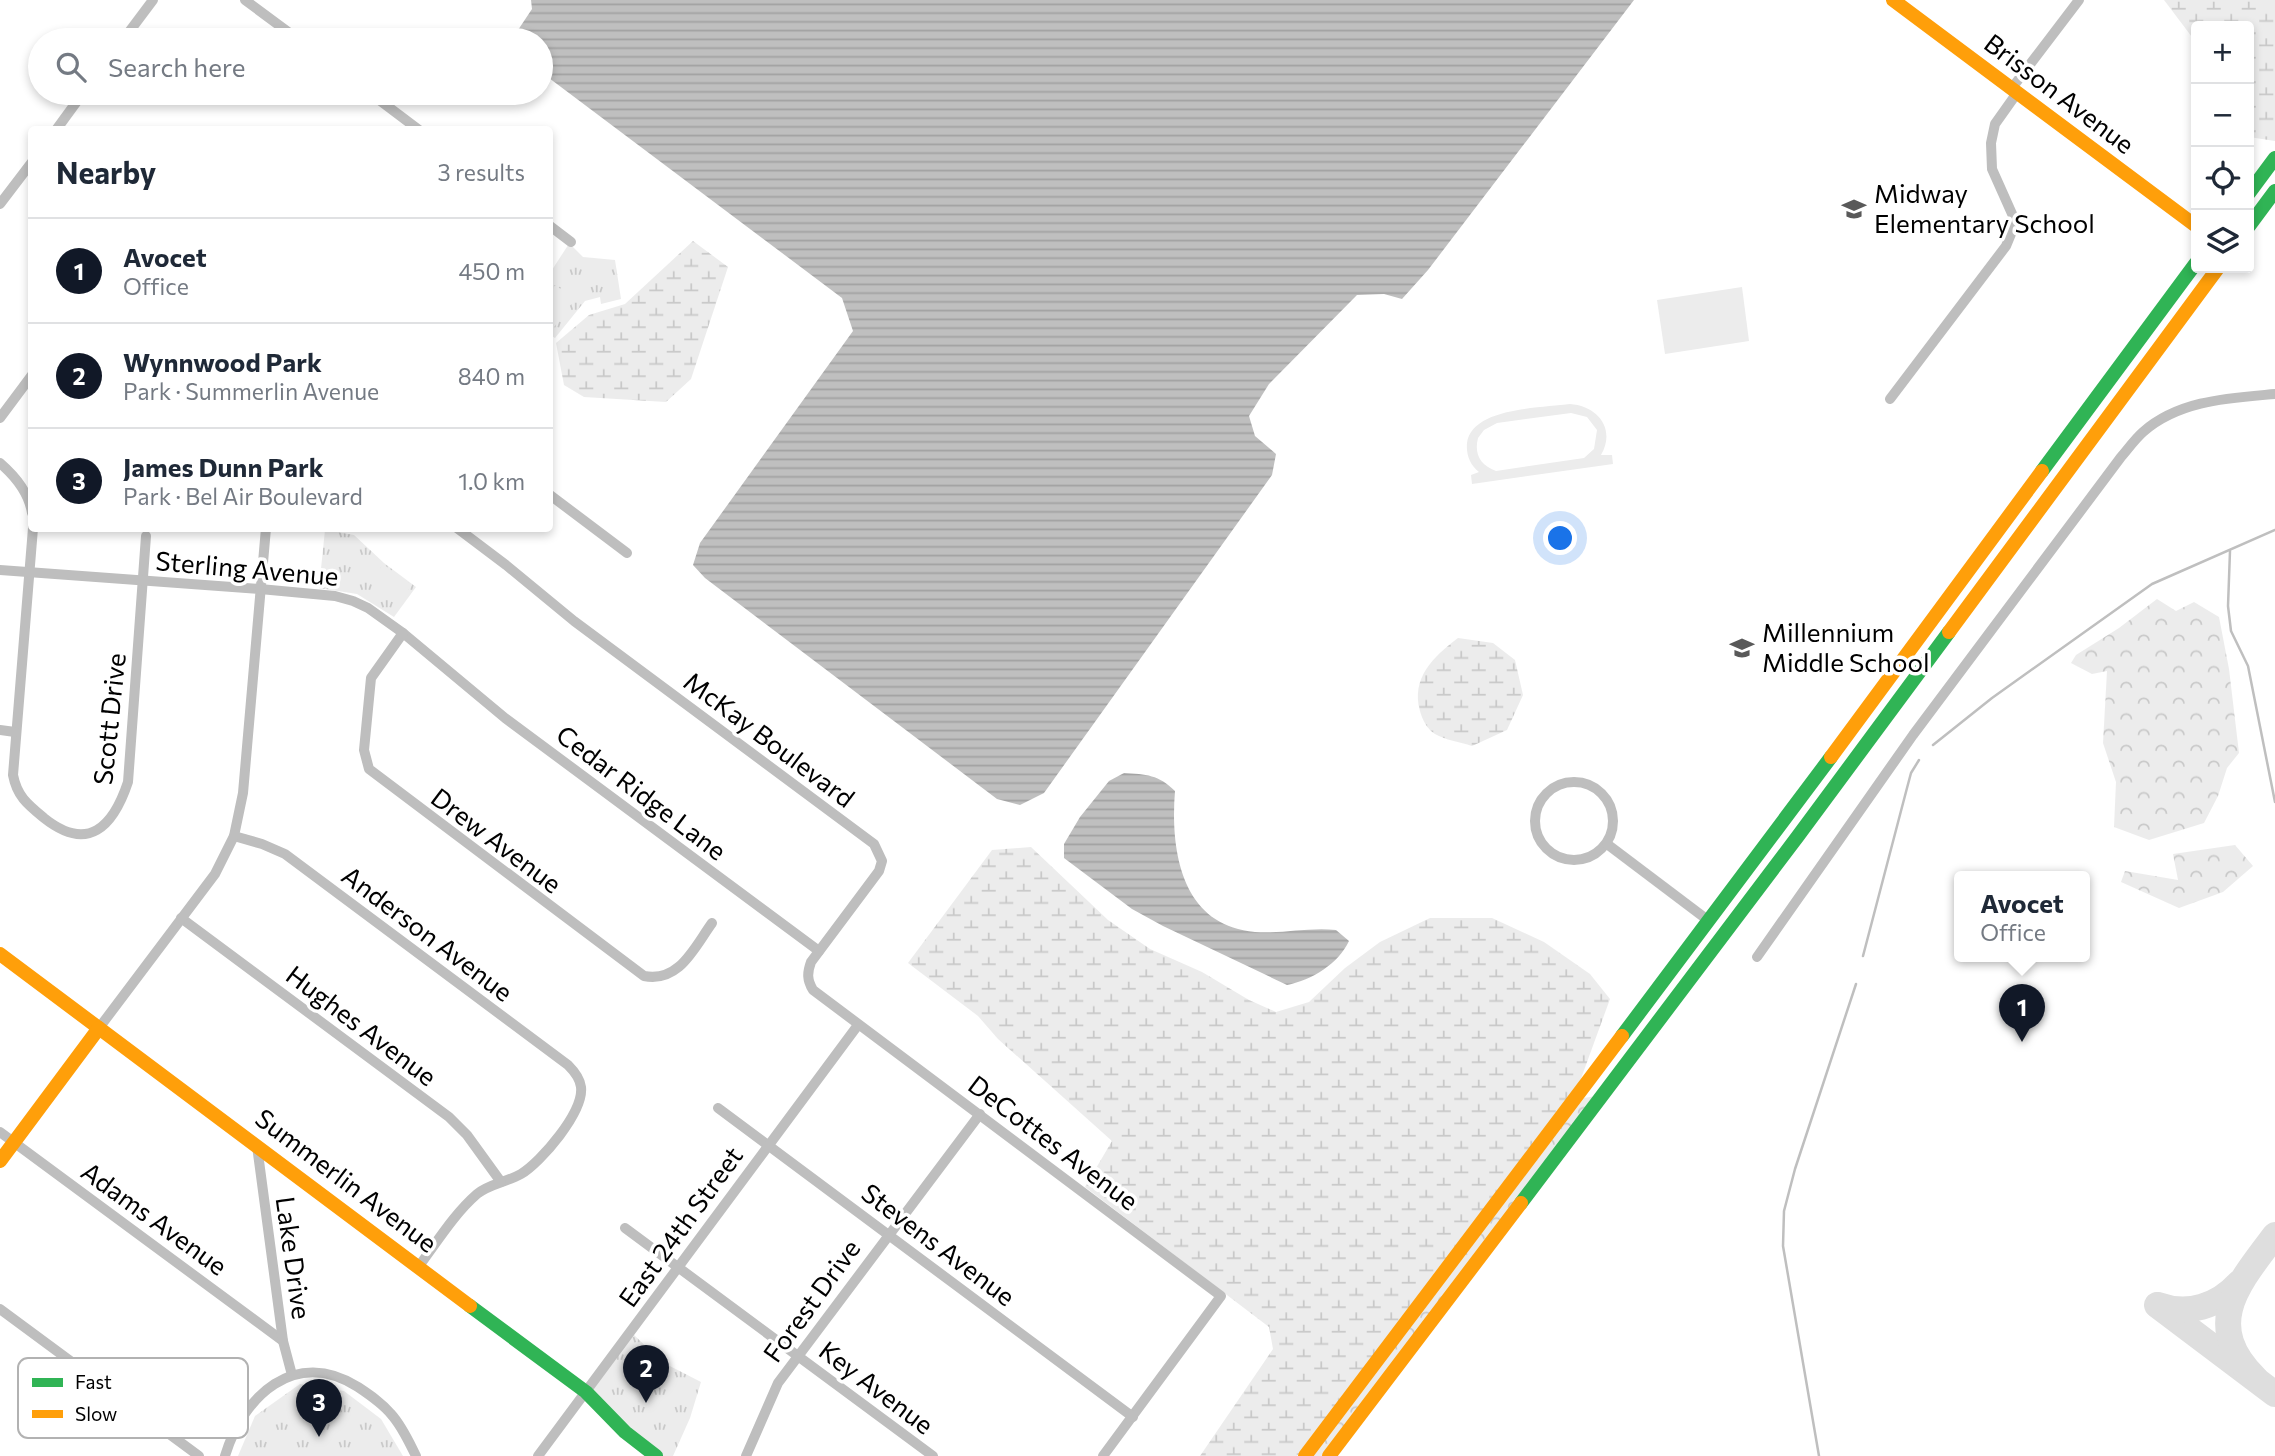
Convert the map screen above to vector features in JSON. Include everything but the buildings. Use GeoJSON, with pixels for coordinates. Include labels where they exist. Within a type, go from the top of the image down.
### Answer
{"type":"FeatureCollection","features":[{"type":"Feature","properties":{"kind":"main road","name":"Brisson Avenue"},"geometry":{"type":"LineString","coordinates":[[1893,0],[2191,222]]}},
{"type":"Feature","properties":{"kind":"main road"},"geometry":{"type":"LineString","coordinates":[[2254,186],[2275,158]]}},
{"type":"Feature","properties":{"kind":"main road"},"geometry":{"type":"LineString","coordinates":[[2254,219],[2275,191]]}},
{"type":"Feature","properties":{"kind":"main road"},"geometry":{"type":"LineString","coordinates":[[1305,1456],[1709,921],[2191,270]]}},
{"type":"Feature","properties":{"kind":"main road"},"geometry":{"type":"LineString","coordinates":[[1329,1456],[1798,836],[2214,273]]}},
{"type":"Feature","properties":{"kind":"main road","name":"Summerlin Avenue"},"geometry":{"type":"LineString","coordinates":[[0,954],[586,1392],[625,1432],[656,1456]]}},
{"type":"Feature","properties":{"kind":"main road"},"geometry":{"type":"LineString","coordinates":[[0,1161],[99,1028]]}},
{"type":"Feature","properties":{"kind":"street"},"geometry":{"type":"LineString","coordinates":[[132,28],[153,0]]}},
{"type":"Feature","properties":{"kind":"street"},"geometry":{"type":"LineString","coordinates":[[245,0],[283,28]]}},
{"type":"Feature","properties":{"kind":"street"},"geometry":{"type":"LineString","coordinates":[[1889,399],[2006,246],[2013,229],[2013,216],[1992,169],[1991,143],[1995,124],[2014,91],[2079,0]]}},
{"type":"Feature","properties":{"kind":"street"},"geometry":{"type":"LineString","coordinates":[[60,126],[75,105]]}},
{"type":"Feature","properties":{"kind":"street"},"geometry":{"type":"LineString","coordinates":[[385,105],[411,126]]}},
{"type":"Feature","properties":{"kind":"street"},"geometry":{"type":"LineString","coordinates":[[0,204],[28,167]]}},
{"type":"Feature","properties":{"kind":"street"},"geometry":{"type":"LineString","coordinates":[[553,228],[570,242]]}},
{"type":"Feature","properties":{"kind":"street"},"geometry":{"type":"LineString","coordinates":[[0,418],[28,380]]}},
{"type":"Feature","properties":{"kind":"street"},"geometry":{"type":"LineString","coordinates":[[1758,957],[1921,724],[2138,437],[2145,430],[2188,407],[2206,402],[2275,394]]}},
{"type":"Feature","properties":{"kind":"street"},"geometry":{"type":"LineString","coordinates":[[0,463],[19,483],[28,499]]}},
{"type":"Feature","properties":{"kind":"street"},"geometry":{"type":"LineString","coordinates":[[553,497],[627,553]]}},
{"type":"Feature","properties":{"kind":"street","name":"Scott Drive"},"geometry":{"type":"LineString","coordinates":[[33,532],[13,775],[16,789],[23,801],[66,832],[80,836],[95,832],[110,817],[121,801],[128,782],[146,536]]}},
{"type":"Feature","properties":{"kind":"street"},"geometry":{"type":"LineString","coordinates":[[99,1028],[215,874],[234,836],[243,793],[266,532]]}},
{"type":"Feature","properties":{"kind":"street","name":"McKay Boulevard"},"geometry":{"type":"LineString","coordinates":[[462,532],[574,621],[874,844],[882,862],[879,871],[811,962],[808,972],[808,982],[820,997],[858,1025]]}},
{"type":"Feature","properties":{"kind":"street","name":"Sterling Avenue"},"geometry":{"type":"LineString","coordinates":[[0,570],[335,596],[368,608],[441,663]]}},
{"type":"Feature","properties":{"kind":"street","name":"Drew Avenue"},"geometry":{"type":"LineString","coordinates":[[403,633],[371,678],[364,750],[369,769],[644,976],[664,977],[673,973],[712,923]]}},
{"type":"Feature","properties":{"kind":"street","name":"Cedar Ridge Lane"},"geometry":{"type":"LineString","coordinates":[[441,663],[505,718],[819,951]]}},
{"type":"Feature","properties":{"kind":"street"},"geometry":{"type":"LineString","coordinates":[[0,730],[15,732]]}},
{"type":"Feature","properties":{"kind":"street"},"geometry":{"type":"LineString","coordinates":[[1568,782],[1584,783],[1597,789],[1608,801],[1613,816],[1612,831],[1607,844],[1594,855],[1579,860],[1564,860],[1550,853],[1540,842],[1535,827],[1535,812],[1542,798],[1554,787],[1568,782]]}},
{"type":"Feature","properties":{"kind":"street","name":"Anderson Avenue"},"geometry":{"type":"LineString","coordinates":[[234,836],[285,854],[568,1065],[576,1074],[581,1085],[577,1108],[536,1163],[520,1175],[501,1182]]}},
{"type":"Feature","properties":{"kind":"street"},"geometry":{"type":"LineString","coordinates":[[1607,844],[1709,921]]}},
{"type":"Feature","properties":{"kind":"street","name":"Hughes Avenue"},"geometry":{"type":"LineString","coordinates":[[181,918],[449,1117],[467,1135],[501,1182]]}},
{"type":"Feature","properties":{"kind":"street","name":"DeCottes Avenue"},"geometry":{"type":"LineString","coordinates":[[858,1025],[1221,1296],[1133,1417]]}},
{"type":"Feature","properties":{"kind":"street","name":"East 24th Street"},"geometry":{"type":"LineString","coordinates":[[538,1456],[858,1025]]}},
{"type":"Feature","properties":{"kind":"street","name":"Stevens Avenue"},"geometry":{"type":"LineString","coordinates":[[718,1108],[1133,1417]]}},
{"type":"Feature","properties":{"kind":"street","name":"Forest Drive"},"geometry":{"type":"LineString","coordinates":[[746,1456],[778,1383],[980,1114]]}},
{"type":"Feature","properties":{"kind":"street","name":"Adams Avenue"},"geometry":{"type":"LineString","coordinates":[[0,1132],[283,1341]]}},
{"type":"Feature","properties":{"kind":"street","name":"Lake Drive"},"geometry":{"type":"LineString","coordinates":[[257,1145],[283,1341],[292,1375]]}},
{"type":"Feature","properties":{"kind":"street"},"geometry":{"type":"LineString","coordinates":[[419,1266],[463,1207],[480,1191],[501,1182]]}},
{"type":"Feature","properties":{"kind":"street","name":"Key Avenue"},"geometry":{"type":"LineString","coordinates":[[625,1228],[933,1456]]}},
{"type":"Feature","properties":{"kind":"street"},"geometry":{"type":"LineString","coordinates":[[0,1309],[66,1358]]}},
{"type":"Feature","properties":{"kind":"street"},"geometry":{"type":"LineString","coordinates":[[248,1408],[273,1384],[292,1375],[316,1371],[342,1377],[375,1398],[393,1415],[416,1456]]}},
{"type":"Feature","properties":{"kind":"street"},"geometry":{"type":"LineString","coordinates":[[1103,1456],[1133,1417]]}},
{"type":"Feature","properties":{"kind":"street"},"geometry":{"type":"LineString","coordinates":[[175,1438],[199,1456]]}},
{"type":"Feature","properties":{"kind":"street"},"geometry":{"type":"LineString","coordinates":[[225,1456],[232,1438]]}},
{"type":"Feature","properties":{"kind":"green space"},"geometry":{"type":"Polygon","coordinates":[[[2164,0],[2275,0],[2275,141],[2254,138],[2254,21],[2191,21],[2191,36],[2164,0]]]}},
{"type":"Feature","properties":{"kind":"green space"},"geometry":{"type":"Polygon","coordinates":[[[572,239],[573,247],[583,257],[615,260],[621,299],[601,304],[600,297],[585,301],[555,338],[553,268],[572,239]]]}},
{"type":"Feature","properties":{"kind":"green space"},"geometry":{"type":"Polygon","coordinates":[[[693,241],[728,267],[691,379],[666,402],[584,397],[564,385],[556,343],[589,315],[625,304],[693,241]]]}},
{"type":"Feature","properties":{"kind":"green space"},"geometry":{"type":"Polygon","coordinates":[[[555,285],[575,299],[553,329],[555,285]]]}},
{"type":"Feature","properties":{"kind":"green space"},"geometry":{"type":"Polygon","coordinates":[[[1742,287],[1749,341],[1665,354],[1657,300],[1742,287]]]}},
{"type":"Feature","properties":{"kind":"green space"},"geometry":{"type":"Polygon","coordinates":[[[1570,404],[1589,409],[1602,420],[1606,436],[1601,455],[1612,455],[1613,464],[1472,484],[1471,475],[1479,472],[1469,459],[1467,443],[1472,431],[1481,422],[1510,412],[1570,404]],[[1571,413],[1497,423],[1484,430],[1478,438],[1478,454],[1482,462],[1496,471],[1584,458],[1594,449],[1597,430],[1587,417],[1571,413]]]}},
{"type":"Feature","properties":{"kind":"green space"},"geometry":{"type":"Polygon","coordinates":[[[325,532],[354,535],[384,563],[416,587],[394,617],[357,594],[319,588],[325,532]]]}},
{"type":"Feature","properties":{"kind":"green space"},"geometry":{"type":"Polygon","coordinates":[[[383,564],[412,585],[400,602],[370,582],[383,564]]]}},
{"type":"Feature","properties":{"kind":"green space"},"geometry":{"type":"Polygon","coordinates":[[[2157,599],[2176,611],[2194,602],[2219,617],[2229,669],[2239,753],[2227,768],[2218,796],[2204,823],[2149,840],[2114,827],[2116,782],[2103,743],[2107,671],[2092,674],[2071,663],[2076,655],[2119,628],[2157,599]]]}},
{"type":"Feature","properties":{"kind":"green space"},"geometry":{"type":"Polygon","coordinates":[[[1458,638],[1493,643],[1515,660],[1523,695],[1507,730],[1472,746],[1432,732],[1422,717],[1418,699],[1421,678],[1426,669],[1458,638]]]}},
{"type":"Feature","properties":{"kind":"green space"},"geometry":{"type":"Polygon","coordinates":[[[2235,845],[2253,866],[2223,892],[2179,908],[2121,882],[2125,871],[2178,880],[2173,854],[2235,845]]]}},
{"type":"Feature","properties":{"kind":"green space"},"geometry":{"type":"Polygon","coordinates":[[[1031,847],[1108,920],[1150,949],[1202,972],[1249,1000],[1276,1012],[1309,1002],[1345,968],[1380,942],[1430,918],[1492,918],[1544,942],[1590,974],[1610,999],[1579,1084],[1297,1456],[1200,1456],[1273,1349],[1269,1327],[1085,1187],[1112,1141],[998,1039],[978,1016],[908,963],[992,850],[1031,847]]]}},
{"type":"Feature","properties":{"kind":"green space"},"geometry":{"type":"Polygon","coordinates":[[[1596,1096],[1322,1456],[1312,1456],[1584,1098],[1596,1096]]]}},
{"type":"Feature","properties":{"kind":"green space"},"geometry":{"type":"Polygon","coordinates":[[[632,1333],[662,1362],[701,1382],[690,1418],[673,1456],[659,1456],[588,1391],[632,1333]]]}},
{"type":"Feature","properties":{"kind":"green space"},"geometry":{"type":"Polygon","coordinates":[[[300,1384],[344,1391],[381,1419],[403,1456],[238,1456],[248,1438],[255,1416],[300,1384]]]}},
{"type":"Feature","properties":{"kind":"shaded area"},"geometry":{"type":"Polygon","coordinates":[[[531,0],[1634,0],[1428,270],[1402,299],[1384,294],[1357,295],[1269,384],[1249,416],[1255,436],[1276,454],[1272,475],[1044,793],[1020,805],[997,799],[705,578],[693,565],[700,543],[853,331],[842,298],[553,81],[553,28],[519,28],[532,9],[531,0]]]}},
{"type":"Feature","properties":{"kind":"shaded area"},"geometry":{"type":"Polygon","coordinates":[[[1124,773],[1152,776],[1175,791],[1175,838],[1179,861],[1196,901],[1211,916],[1230,927],[1255,932],[1336,930],[1349,941],[1338,957],[1315,975],[1287,985],[1132,909],[1064,858],[1064,844],[1080,817],[1109,781],[1124,773]]]}},
{"type":"Feature","properties":{"kind":"waterway"},"geometry":{"type":"LineString","coordinates":[[1933,745],[1992,698],[2152,584],[2275,530]]}},
{"type":"Feature","properties":{"kind":"waterway"},"geometry":{"type":"LineString","coordinates":[[2230,551],[2228,606],[2231,631],[2248,666],[2275,802]]}},
{"type":"Feature","properties":{"kind":"waterway"},"geometry":{"type":"LineString","coordinates":[[1863,956],[1911,773],[1919,760]]}},
{"type":"Feature","properties":{"kind":"waterway"},"geometry":{"type":"LineString","coordinates":[[1819,1456],[1783,1246],[1784,1211],[1795,1169],[1856,984]]}},
{"type":"Feature","properties":{"kind":"taxiway"},"geometry":{"type":"LineString","coordinates":[[2255,1378],[2239,1358],[2230,1340],[2228,1322],[2231,1304],[2239,1287],[2275,1235]]}},
{"type":"Feature","properties":{"kind":"taxiway"},"geometry":{"type":"LineString","coordinates":[[2158,1305],[2180,1309],[2202,1307],[2222,1298],[2239,1283]]}},
{"type":"Feature","properties":{"kind":"taxiway"},"geometry":{"type":"LineString","coordinates":[[2157,1305],[2275,1394]]}},
{"type":"Feature","properties":{"kind":"traffic: fast"},"geometry":{"type":"LineString","coordinates":[[2254,186],[2275,158]]}},
{"type":"Feature","properties":{"kind":"traffic: fast"},"geometry":{"type":"LineString","coordinates":[[2254,219],[2275,191]]}},
{"type":"Feature","properties":{"kind":"traffic: fast"},"geometry":{"type":"LineString","coordinates":[[2042,471],[2191,270]]}},
{"type":"Feature","properties":{"kind":"traffic: fast"},"geometry":{"type":"LineString","coordinates":[[1521,1203],[1949,632]]}},
{"type":"Feature","properties":{"kind":"traffic: fast"},"geometry":{"type":"LineString","coordinates":[[1622,1036],[1831,757]]}},
{"type":"Feature","properties":{"kind":"traffic: fast"},"geometry":{"type":"LineString","coordinates":[[470,1306],[586,1392],[625,1432],[656,1456]]}},
{"type":"Feature","properties":{"kind":"traffic: slow"},"geometry":{"type":"LineString","coordinates":[[1893,0],[2191,222]]}},
{"type":"Feature","properties":{"kind":"traffic: slow"},"geometry":{"type":"LineString","coordinates":[[1949,632],[2214,273]]}},
{"type":"Feature","properties":{"kind":"traffic: slow"},"geometry":{"type":"LineString","coordinates":[[1831,757],[2042,471]]}},
{"type":"Feature","properties":{"kind":"traffic: slow"},"geometry":{"type":"LineString","coordinates":[[0,954],[470,1306]]}},
{"type":"Feature","properties":{"kind":"traffic: slow"},"geometry":{"type":"LineString","coordinates":[[0,1161],[99,1028]]}},
{"type":"Feature","properties":{"kind":"traffic: slow"},"geometry":{"type":"LineString","coordinates":[[1305,1456],[1622,1036]]}},
{"type":"Feature","properties":{"kind":"traffic: slow"},"geometry":{"type":"LineString","coordinates":[[1329,1456],[1521,1203]]}},
{"type":"Feature","properties":{"kind":"place","name":"Midway Elementary School"},"geometry":{"type":"Point","coordinates":[1854,209]}},
{"type":"Feature","properties":{"kind":"place","name":"Millennium Middle School"},"geometry":{"type":"Point","coordinates":[1742,648]}},
{"type":"Feature","properties":{"kind":"place","name":"Avocet"},"geometry":{"type":"Point","coordinates":[2022,1042]}},
{"type":"Feature","properties":{"kind":"place","name":"Wynnwood Park"},"geometry":{"type":"Point","coordinates":[646,1403]}},
{"type":"Feature","properties":{"kind":"place","name":"James Dunn Park"},"geometry":{"type":"Point","coordinates":[319,1437]}}]}
